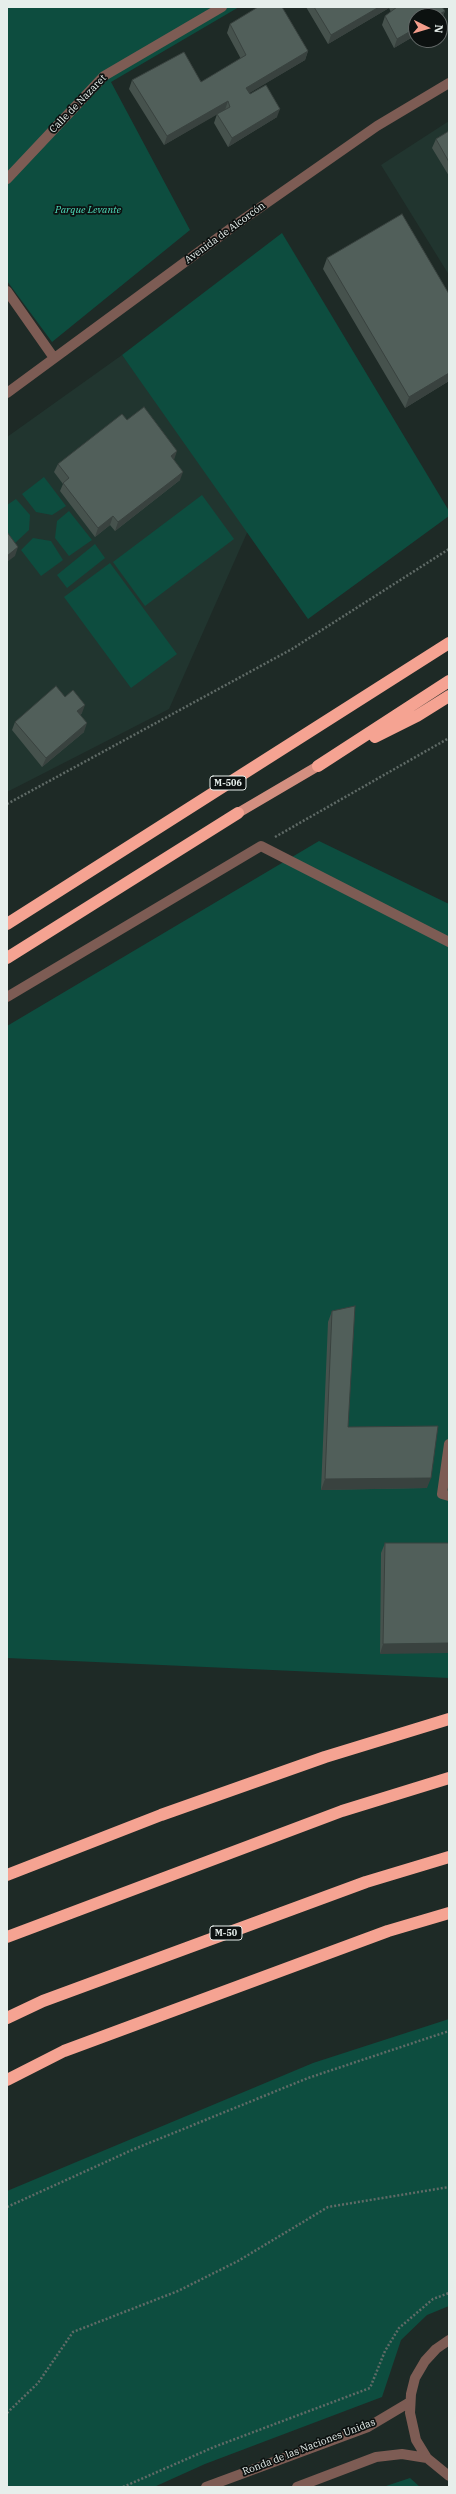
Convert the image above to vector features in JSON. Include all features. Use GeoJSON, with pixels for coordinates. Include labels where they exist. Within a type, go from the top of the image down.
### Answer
{"type":"FeatureCollection","features":[{"type":"Feature","properties":{"kind":"highway","name":"M-506"},"geometry":{"type":"LineString","coordinates":[[7,924],[449,642]]}},
{"type":"Feature","properties":{"kind":"highway"},"geometry":{"type":"LineString","coordinates":[[318,766],[449,681]]}},
{"type":"Feature","properties":{"kind":"highway"},"geometry":{"type":"LineString","coordinates":[[318,766],[416,716],[449,696]]}},
{"type":"Feature","properties":{"kind":"highway"},"geometry":{"type":"LineString","coordinates":[[7,958],[238,813]]}},
{"type":"Feature","properties":{"kind":"highway"},"geometry":{"type":"LineString","coordinates":[[7,1875],[161,1815],[318,1760],[449,1719]]}},
{"type":"Feature","properties":{"kind":"highway"},"geometry":{"type":"LineString","coordinates":[[7,1937],[342,1811],[449,1778]]}},
{"type":"Feature","properties":{"kind":"highway","name":"M-50"},"geometry":{"type":"LineString","coordinates":[[7,2018],[43,2001],[366,1882],[449,1857]]}},
{"type":"Feature","properties":{"kind":"highway"},"geometry":{"type":"LineString","coordinates":[[7,2080],[64,2051],[388,1931],[449,1913]]}},
{"type":"Feature","properties":{"kind":"main road"},"geometry":{"type":"LineString","coordinates":[[238,813],[318,766]]}},
{"type":"Feature","properties":{"kind":"street","name":"Calle de Nazaret"},"geometry":{"type":"LineString","coordinates":[[7,179],[104,76],[222,7]]}},
{"type":"Feature","properties":{"kind":"street","name":"Avenida de Alcorcón"},"geometry":{"type":"LineString","coordinates":[[7,394],[282,192],[377,126],[449,83]]}},
{"type":"Feature","properties":{"kind":"street"},"geometry":{"type":"LineString","coordinates":[[7,291],[54,358]]}},
{"type":"Feature","properties":{"kind":"street"},"geometry":{"type":"LineString","coordinates":[[7,997],[261,846],[449,942]]}},
{"type":"Feature","properties":{"kind":"street"},"geometry":{"type":"LineString","coordinates":[[449,1444],[442,1494],[449,1496]]}},
{"type":"Feature","properties":{"kind":"street"},"geometry":{"type":"LineString","coordinates":[[449,2340],[436,2349],[425,2361],[415,2378],[410,2402],[410,2413],[416,2440],[427,2458],[449,2476]]}},
{"type":"Feature","properties":{"kind":"street","name":"Ronda de las Naciones Unidas"},"geometry":{"type":"LineString","coordinates":[[206,2487],[368,2427],[410,2402]]}},
{"type":"Feature","properties":{"kind":"street"},"geometry":{"type":"LineString","coordinates":[[297,2487],[376,2457],[402,2454],[427,2458]]}},
{"type":"Feature","properties":{"kind":"path"},"geometry":{"type":"LineString","coordinates":[[7,804],[292,650],[449,549]]}},
{"type":"Feature","properties":{"kind":"path"},"geometry":{"type":"LineString","coordinates":[[261,846],[449,738]]}},
{"type":"Feature","properties":{"kind":"path"},"geometry":{"type":"LineString","coordinates":[[7,2207],[132,2150],[308,2078],[449,2031]]}},
{"type":"Feature","properties":{"kind":"path"},"geometry":{"type":"LineString","coordinates":[[7,2413],[38,2383],[73,2332],[178,2291],[232,2265],[328,2207],[449,2187]]}},
{"type":"Feature","properties":{"kind":"path"},"geometry":{"type":"LineString","coordinates":[[123,2487],[214,2447],[370,2388],[385,2351],[400,2328],[433,2299],[449,2293]]}},
{"type":"Feature","properties":{"kind":"shaded area"},"geometry":{"type":"Polygon","coordinates":[[[449,121],[449,275],[381,165],[449,121]]]}},
{"type":"Feature","properties":{"kind":"shaded area"},"geometry":{"type":"Polygon","coordinates":[[[122,355],[250,526],[169,709],[7,792],[7,437],[122,355]]]}},
{"type":"Feature","properties":{"kind":"green space","name":"Parque Levante"},"geometry":{"type":"Polygon","coordinates":[[[7,7],[239,7],[111,82],[190,230],[52,342],[7,281],[7,7]]]}},
{"type":"Feature","properties":{"kind":"green space"},"geometry":{"type":"Polygon","coordinates":[[[282,233],[449,511],[449,516],[308,619],[122,355],[282,233]]]}},
{"type":"Feature","properties":{"kind":"green space"},"geometry":{"type":"Polygon","coordinates":[[[44,477],[66,506],[52,515],[36,512],[22,494],[44,477]]]}},
{"type":"Feature","properties":{"kind":"green space"},"geometry":{"type":"Polygon","coordinates":[[[202,495],[234,539],[145,606],[113,562],[202,495]]]}},
{"type":"Feature","properties":{"kind":"green space"},"geometry":{"type":"Polygon","coordinates":[[[16,499],[30,515],[29,530],[15,543],[7,532],[7,505],[16,499]]]}},
{"type":"Feature","properties":{"kind":"green space"},"geometry":{"type":"Polygon","coordinates":[[[69,511],[92,540],[69,556],[55,538],[57,521],[69,511]]]}},
{"type":"Feature","properties":{"kind":"green space"},"geometry":{"type":"Polygon","coordinates":[[[33,538],[51,541],[63,560],[41,576],[21,550],[33,538]]]}},
{"type":"Feature","properties":{"kind":"green space"},"geometry":{"type":"Polygon","coordinates":[[[95,544],[105,558],[67,588],[57,575],[95,544]]]}},
{"type":"Feature","properties":{"kind":"green space"},"geometry":{"type":"Polygon","coordinates":[[[110,563],[177,654],[131,688],[64,597],[110,563]]]}},
{"type":"Feature","properties":{"kind":"green space"},"geometry":{"type":"Polygon","coordinates":[[[319,841],[449,904],[449,1678],[7,1658],[7,1026],[319,841]]]}},
{"type":"Feature","properties":{"kind":"green space"},"geometry":{"type":"Polygon","coordinates":[[[449,2019],[449,2306],[427,2315],[401,2340],[382,2397],[205,2464],[154,2487],[7,2487],[7,2191],[313,2063],[449,2019]]]}},
{"type":"Feature","properties":{"kind":"green space"},"geometry":{"type":"Polygon","coordinates":[[[410,2478],[420,2487],[383,2487],[410,2478]]]}},
{"type":"Feature","properties":{"kind":"building"},"geometry":{"type":"Polygon","coordinates":[[[258,7],[282,7],[308,51],[246,88],[250,94],[266,85],[280,109],[232,138],[217,114],[230,107],[228,101],[167,136],[132,80],[184,52],[201,82],[246,55],[230,24],[258,7]]]}},
{"type":"Feature","properties":{"kind":"building"},"geometry":{"type":"Polygon","coordinates":[[[314,7],[379,7],[331,35],[314,7]]]}},
{"type":"Feature","properties":{"kind":"building"},"geometry":{"type":"Polygon","coordinates":[[[397,7],[443,8],[408,8],[408,33],[397,39],[385,16],[397,7]]]}},
{"type":"Feature","properties":{"kind":"building"},"geometry":{"type":"Polygon","coordinates":[[[449,131],[449,162],[436,139],[449,131]]]}},
{"type":"Feature","properties":{"kind":"building"},"geometry":{"type":"Polygon","coordinates":[[[402,214],[449,294],[449,373],[409,397],[327,258],[402,214]]]}},
{"type":"Feature","properties":{"kind":"building"},"geometry":{"type":"Polygon","coordinates":[[[144,407],[177,451],[171,456],[183,472],[118,522],[113,516],[98,528],[63,483],[69,478],[58,464],[122,414],[127,420],[144,407]]]}},
{"type":"Feature","properties":{"kind":"building"},"geometry":{"type":"Polygon","coordinates":[[[7,532],[18,547],[7,556],[7,532]]]}},
{"type":"Feature","properties":{"kind":"building"},"geometry":{"type":"Polygon","coordinates":[[[56,686],[65,697],[73,690],[85,705],[77,711],[87,723],[46,758],[15,722],[56,686]]]}},
{"type":"Feature","properties":{"kind":"building"},"geometry":{"type":"Polygon","coordinates":[[[355,1306],[348,1427],[438,1426],[431,1478],[325,1479],[332,1311],[355,1306]]]}},
{"type":"Feature","properties":{"kind":"building"},"geometry":{"type":"Polygon","coordinates":[[[385,1543],[449,1543],[449,1643],[383,1644],[385,1543]]]}}]}
